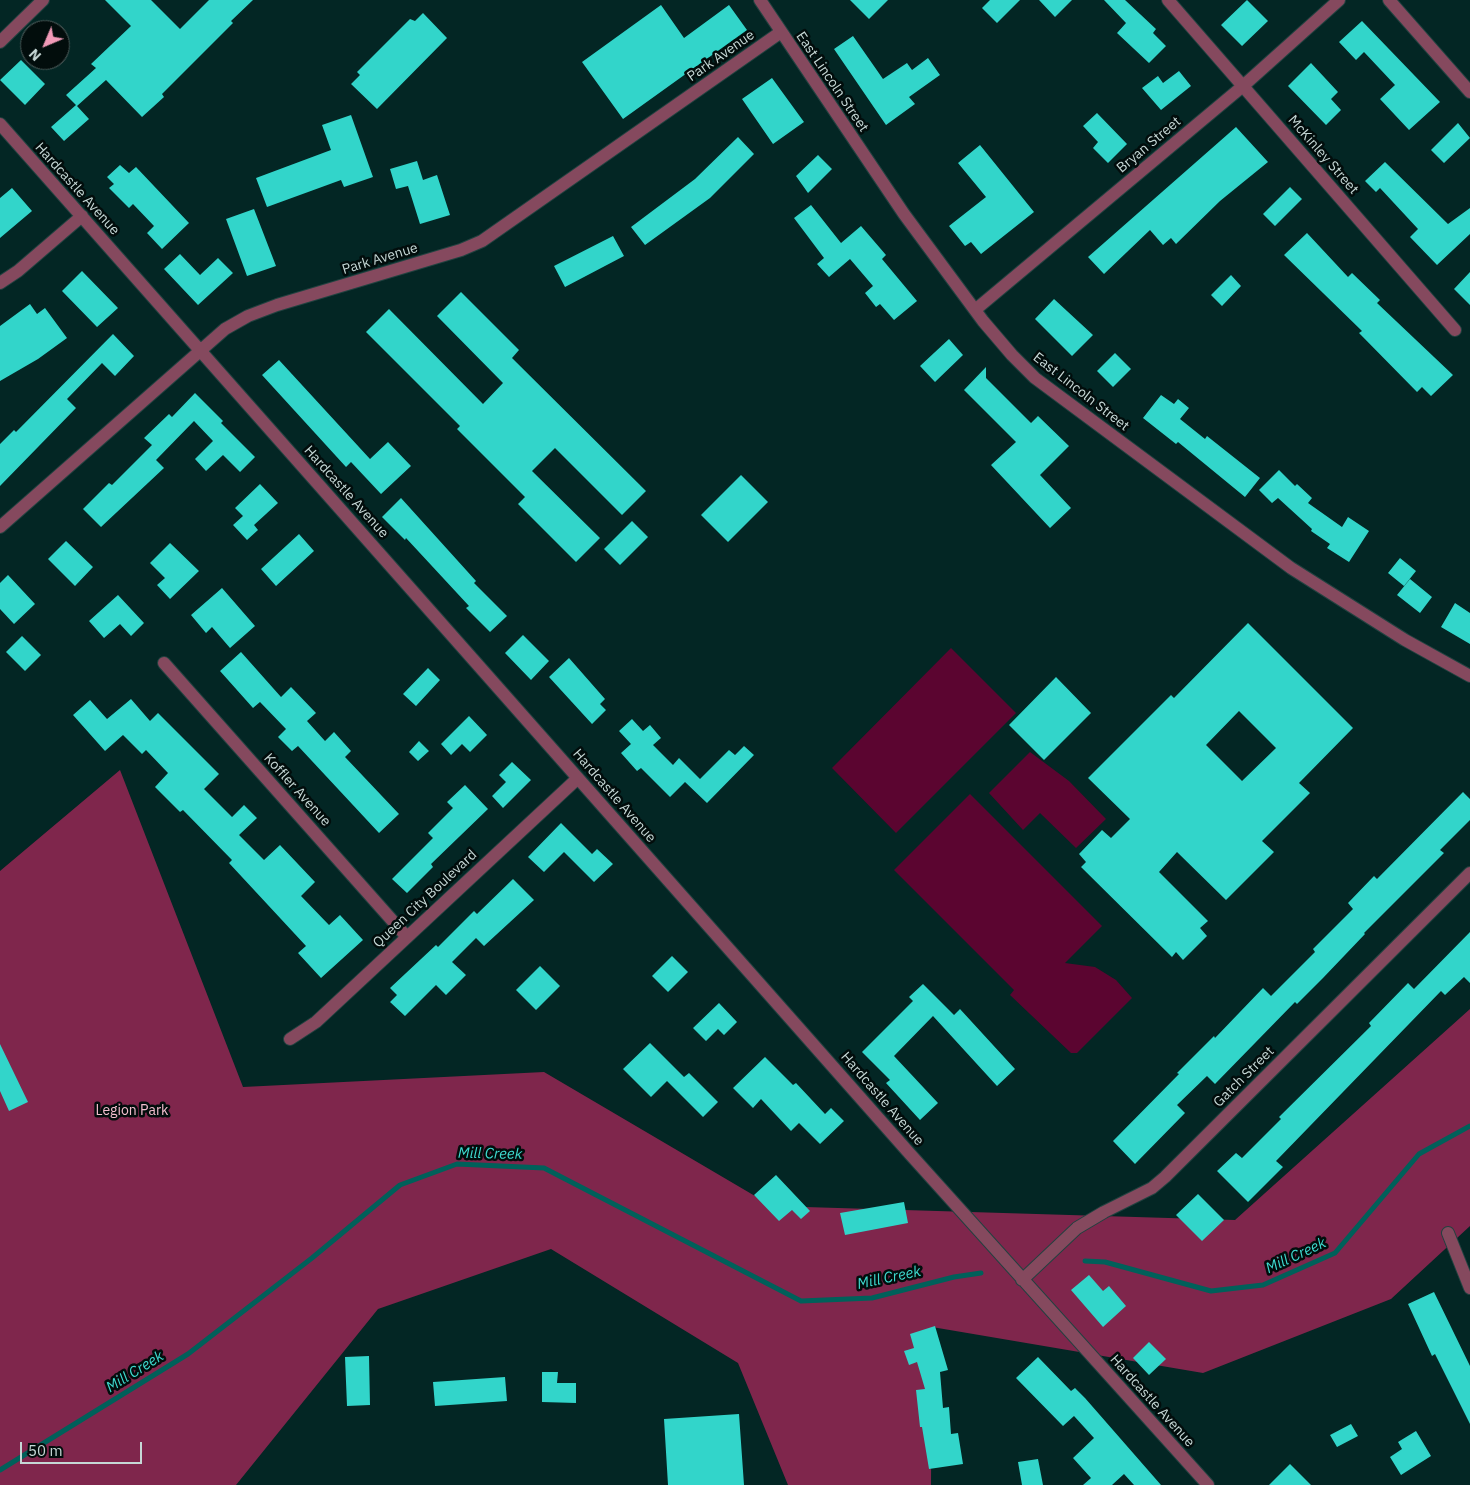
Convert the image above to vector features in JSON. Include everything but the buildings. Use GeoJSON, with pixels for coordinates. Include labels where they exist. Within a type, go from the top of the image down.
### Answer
{"type":"FeatureCollection","features":[{"type":"Feature","properties":{"kind":"street"},"geometry":{"type":"LineString","coordinates":[[0,42],[43,0]]}},
{"type":"Feature","properties":{"kind":"street","name":"East Lincoln Street"},"geometry":{"type":"LineString","coordinates":[[760,0],[898,206],[975,310],[1012,355],[1035,378],[1230,524],[1318,586],[1470,676]]}},
{"type":"Feature","properties":{"kind":"street","name":"McKinley Street"},"geometry":{"type":"LineString","coordinates":[[1168,0],[1455,330]]}},
{"type":"Feature","properties":{"kind":"street","name":"Bryan Street"},"geometry":{"type":"LineString","coordinates":[[975,310],[1243,86],[1339,0]]}},
{"type":"Feature","properties":{"kind":"street"},"geometry":{"type":"LineString","coordinates":[[1389,0],[1470,92]]}},
{"type":"Feature","properties":{"kind":"street","name":"Park Avenue"},"geometry":{"type":"LineString","coordinates":[[0,527],[225,329],[258,312],[461,250],[482,241],[781,32]]}},
{"type":"Feature","properties":{"kind":"street","name":"Hardcastle Avenue"},"geometry":{"type":"LineString","coordinates":[[0,124],[1022,1280],[1208,1485]]}},
{"type":"Feature","properties":{"kind":"street"},"geometry":{"type":"LineString","coordinates":[[0,283],[18,271],[82,216]]}},
{"type":"Feature","properties":{"kind":"street","name":"Koffler Avenue"},"geometry":{"type":"LineString","coordinates":[[164,663],[406,936]]}},
{"type":"Feature","properties":{"kind":"street","name":"Queen City Boulevard"},"geometry":{"type":"LineString","coordinates":[[290,1039],[316,1022],[406,936],[578,778]]}},
{"type":"Feature","properties":{"kind":"street","name":"Gatch Street"},"geometry":{"type":"LineString","coordinates":[[1022,1280],[1077,1228],[1152,1188],[1165,1178],[1470,873]]}},
{"type":"Feature","properties":{"kind":"street"},"geometry":{"type":"LineString","coordinates":[[1448,1233],[1470,1288]]}},
{"type":"Feature","properties":{"kind":"shaded area"},"geometry":{"type":"Polygon","coordinates":[[[951,648],[1016,713],[896,833],[832,768],[951,648]]]}},
{"type":"Feature","properties":{"kind":"shaded area"},"geometry":{"type":"Polygon","coordinates":[[[1030,752],[1069,781],[1106,819],[1076,848],[1040,813],[1023,830],[989,793],[1030,752]]]}},
{"type":"Feature","properties":{"kind":"shaded area"},"geometry":{"type":"Polygon","coordinates":[[[970,794],[1102,926],[1065,963],[1095,967],[1116,980],[1132,998],[1077,1053],[1071,1053],[1010,995],[1014,990],[894,870],[970,794]]]}},
{"type":"Feature","properties":{"kind":"green space","name":"Legion Park"},"geometry":{"type":"Polygon","coordinates":[[[120,770],[243,1087],[544,1072],[772,1206],[1235,1220],[1470,1009],[1470,1226],[1391,1299],[1203,1373],[932,1327],[931,1485],[788,1485],[738,1363],[551,1249],[378,1309],[236,1485],[0,1485],[0,871],[120,770]]]}},
{"type":"Feature","properties":{"kind":"waterway","name":"Mill Creek"},"geometry":{"type":"LineString","coordinates":[[1085,1261],[1105,1262],[1211,1291],[1263,1285],[1335,1253],[1419,1154],[1470,1126]]}},
{"type":"Feature","properties":{"kind":"waterway","name":"Mill Creek"},"geometry":{"type":"LineString","coordinates":[[0,1470],[188,1354],[312,1258],[400,1185],[457,1164],[544,1168],[801,1301],[872,1298],[954,1277],[981,1273]]}}]}
